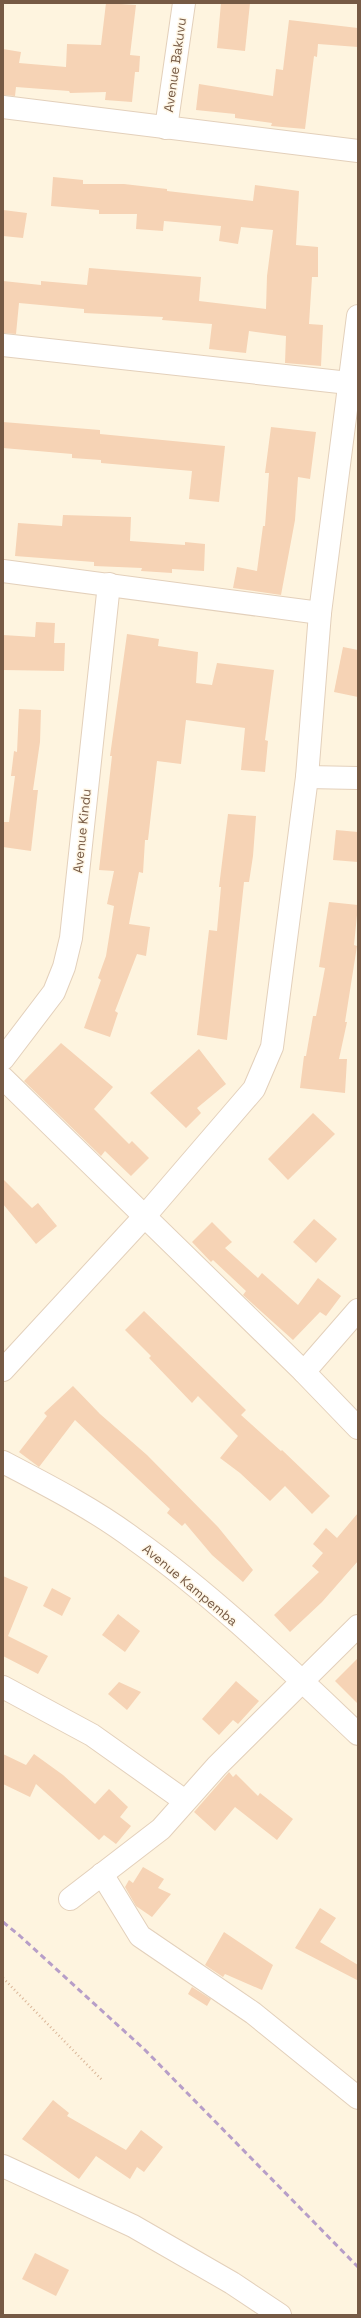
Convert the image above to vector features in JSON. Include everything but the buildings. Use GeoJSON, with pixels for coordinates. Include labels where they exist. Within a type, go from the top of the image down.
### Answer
{"type":"FeatureCollection","features":[{"type":"Feature","properties":{"kind":"street","name":"Avenue Bakuvu"},"geometry":{"type":"LineString","coordinates":[[166,128],[184,3]]}},
{"type":"Feature","properties":{"kind":"street"},"geometry":{"type":"LineString","coordinates":[[3,107],[358,151]]}},
{"type":"Feature","properties":{"kind":"street"},"geometry":{"type":"LineString","coordinates":[[3,1369],[144,1217],[254,1089],[272,1047],[307,777],[320,613],[353,383],[358,316]]}},
{"type":"Feature","properties":{"kind":"street"},"geometry":{"type":"LineString","coordinates":[[3,345],[353,383]]}},
{"type":"Feature","properties":{"kind":"street"},"geometry":{"type":"LineString","coordinates":[[3,571],[320,613]]}},
{"type":"Feature","properties":{"kind":"street","name":"Avenue Kindu"},"geometry":{"type":"LineString","coordinates":[[3,1059],[54,992],[64,967],[71,938],[109,584]]}},
{"type":"Feature","properties":{"kind":"street"},"geometry":{"type":"LineString","coordinates":[[307,777],[358,778]]}},
{"type":"Feature","properties":{"kind":"street"},"geometry":{"type":"LineString","coordinates":[[3,1078],[304,1372],[358,1428]]}},
{"type":"Feature","properties":{"kind":"street"},"geometry":{"type":"LineString","coordinates":[[304,1372],[358,1310]]}},
{"type":"Feature","properties":{"kind":"street","name":"Avenue Kampemba"},"geometry":{"type":"LineString","coordinates":[[3,1462],[48,1486],[133,1538],[204,1592],[358,1734]]}},
{"type":"Feature","properties":{"kind":"street"},"geometry":{"type":"LineString","coordinates":[[70,1899],[161,1829],[184,1801],[358,1626]]}},
{"type":"Feature","properties":{"kind":"street"},"geometry":{"type":"LineString","coordinates":[[3,1687],[92,1736],[184,1801]]}},
{"type":"Feature","properties":{"kind":"street"},"geometry":{"type":"LineString","coordinates":[[102,1874],[140,1936],[253,2013],[358,2098]]}},
{"type":"Feature","properties":{"kind":"street"},"geometry":{"type":"LineString","coordinates":[[3,2166],[133,2226],[232,2283],[280,2315]]}},
{"type":"Feature","properties":{"kind":"path"},"geometry":{"type":"LineString","coordinates":[[3,1978],[102,2080]]}},
{"type":"Feature","properties":{"kind":"railway"},"geometry":{"type":"LineString","coordinates":[[3,1922],[145,2050],[358,2267]]}}]}
